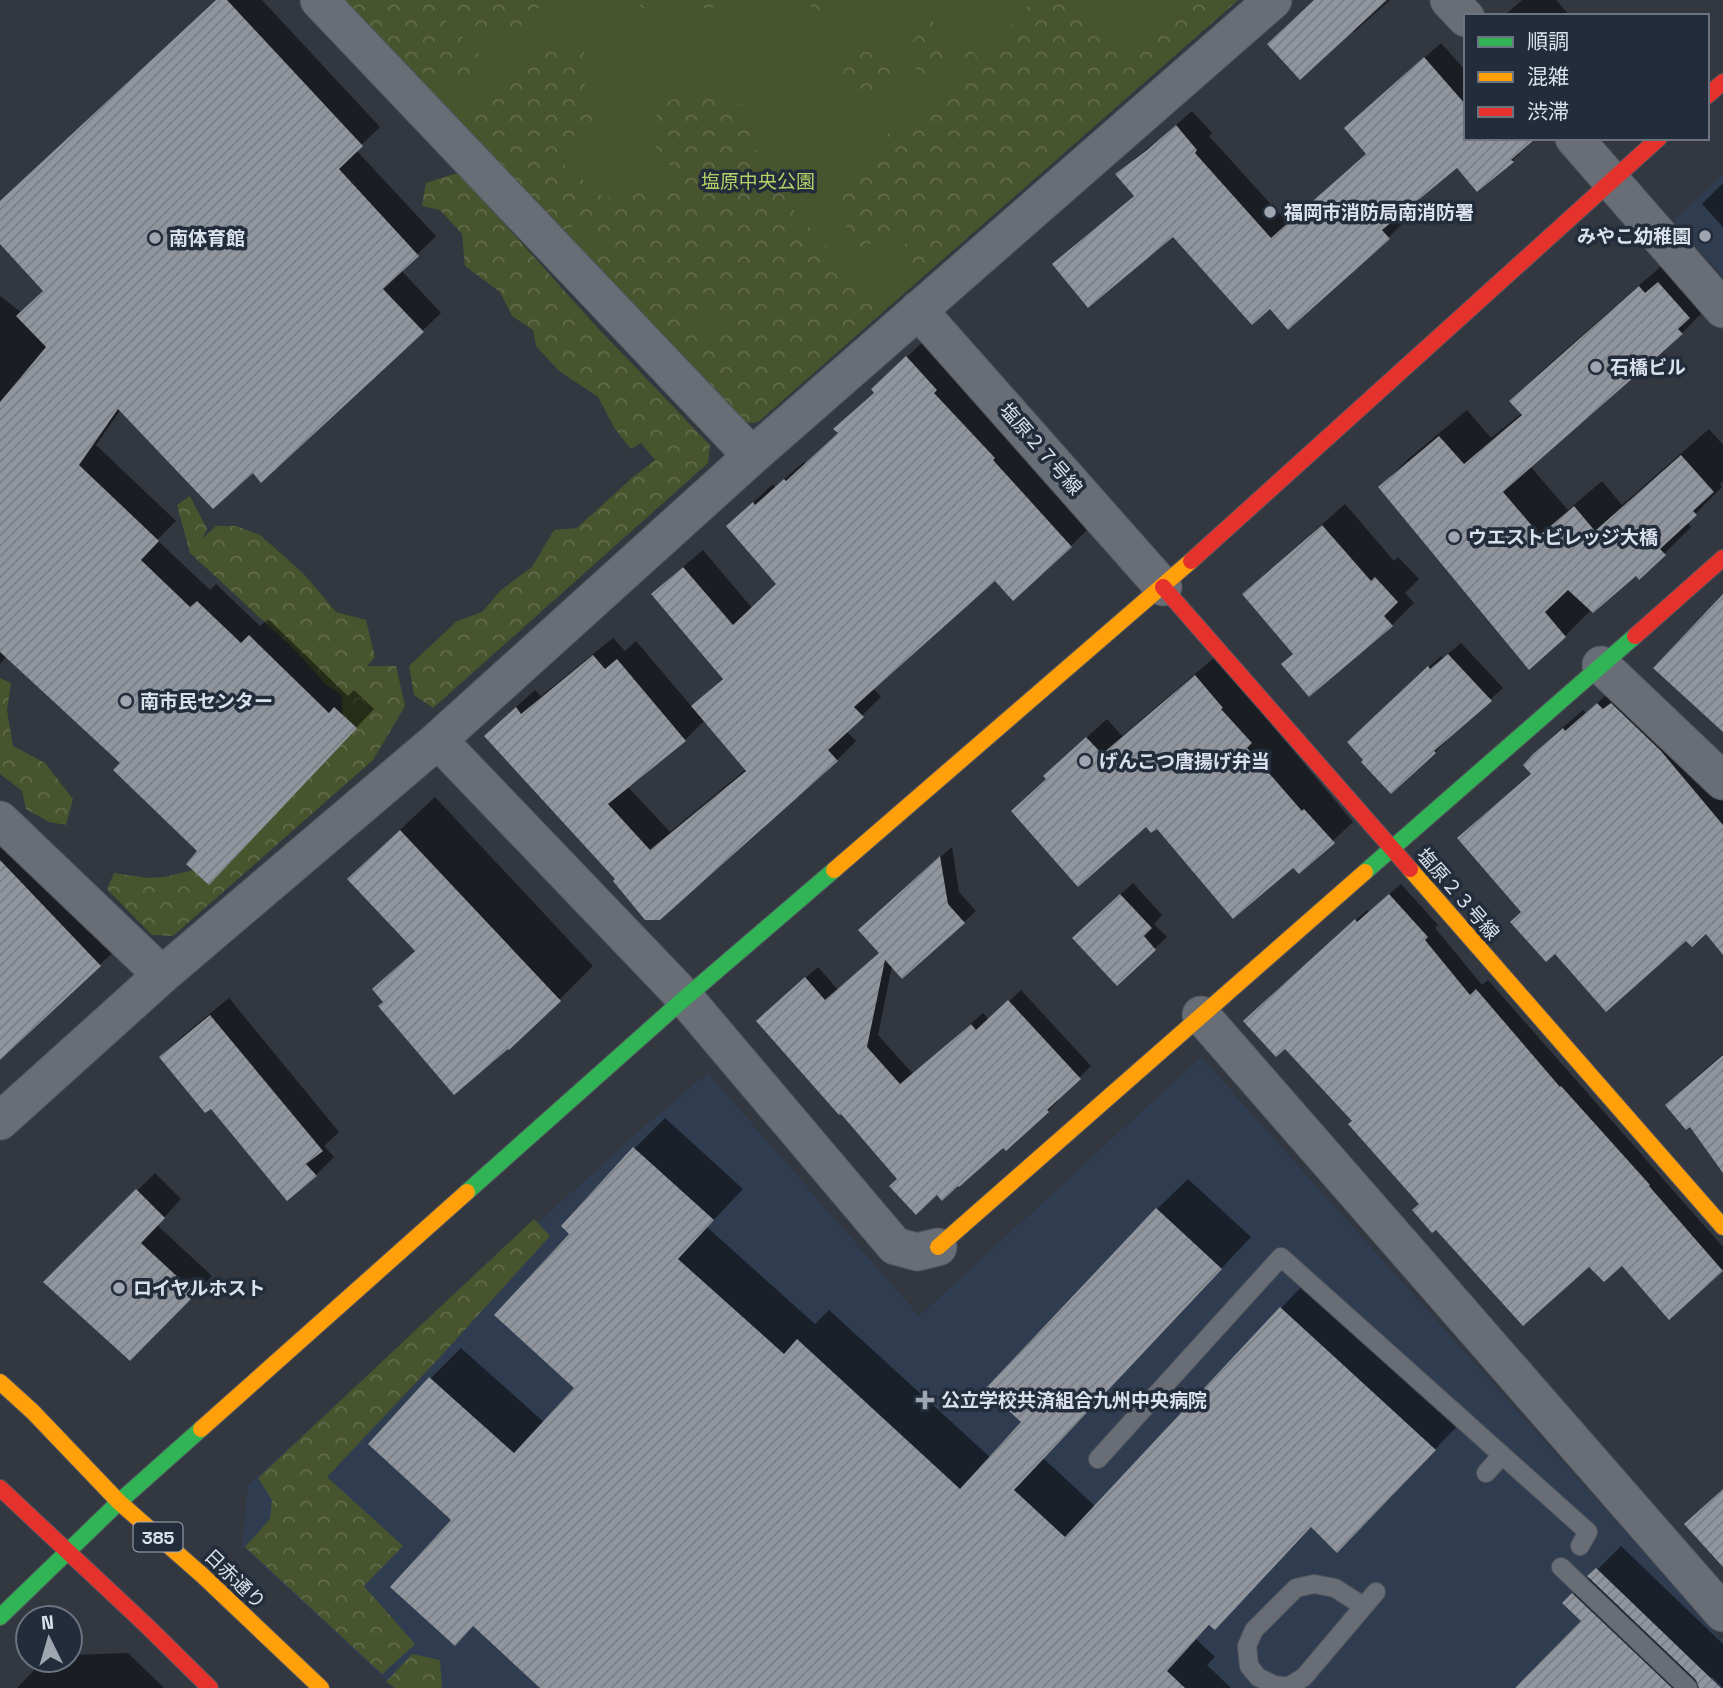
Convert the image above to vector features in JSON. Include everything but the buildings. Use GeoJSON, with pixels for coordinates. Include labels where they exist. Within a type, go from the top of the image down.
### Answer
{"type":"FeatureCollection","features":[{"type":"Feature","properties":{"kind":"main road"},"geometry":{"type":"LineString","coordinates":[[1709,94],[1723,82]]}},
{"type":"Feature","properties":{"kind":"main road"},"geometry":{"type":"LineString","coordinates":[[0,1617],[119,1502],[685,998],[1163,587],[1657,140]]}},
{"type":"Feature","properties":{"kind":"main road"},"geometry":{"type":"LineString","coordinates":[[938,1247],[1723,558]]}},
{"type":"Feature","properties":{"kind":"main road","name":"塩原２３号線"},"geometry":{"type":"LineString","coordinates":[[1163,587],[1723,1227]]}},
{"type":"Feature","properties":{"kind":"main road","name":"日赤通り"},"geometry":{"type":"LineString","coordinates":[[0,1382],[33,1412],[119,1502],[203,1576],[321,1688]]}},
{"type":"Feature","properties":{"kind":"main road"},"geometry":{"type":"LineString","coordinates":[[0,1488],[210,1688]]}},
{"type":"Feature","properties":{"kind":"street"},"geometry":{"type":"LineString","coordinates":[[319,0],[752,456]]}},
{"type":"Feature","properties":{"kind":"street"},"geometry":{"type":"LineString","coordinates":[[0,1121],[162,975],[438,740],[752,456],[1273,0]]}},
{"type":"Feature","properties":{"kind":"street"},"geometry":{"type":"LineString","coordinates":[[1449,0],[1464,16]]}},
{"type":"Feature","properties":{"kind":"street"},"geometry":{"type":"LineString","coordinates":[[1576,140],[1723,309]]}},
{"type":"Feature","properties":{"kind":"street","name":"塩原２７号線"},"geometry":{"type":"LineString","coordinates":[[918,310],[1163,587]]}},
{"type":"Feature","properties":{"kind":"street"},"geometry":{"type":"LineString","coordinates":[[1601,665],[1723,781]]}},
{"type":"Feature","properties":{"kind":"street"},"geometry":{"type":"LineString","coordinates":[[438,740],[685,998],[895,1246],[917,1252],[938,1247]]}},
{"type":"Feature","properties":{"kind":"street"},"geometry":{"type":"LineString","coordinates":[[0,820],[162,975]]}},
{"type":"Feature","properties":{"kind":"street"},"geometry":{"type":"LineString","coordinates":[[1200,1015],[1723,1613]]}},
{"type":"Feature","properties":{"kind":"lane"},"geometry":{"type":"LineString","coordinates":[[1098,1459],[1281,1256],[1588,1532],[1580,1546]]}},
{"type":"Feature","properties":{"kind":"lane"},"geometry":{"type":"LineString","coordinates":[[1486,1473],[1502,1455]]}},
{"type":"Feature","properties":{"kind":"lane"},"geometry":{"type":"LineString","coordinates":[[1561,1567],[1688,1688]]}},
{"type":"Feature","properties":{"kind":"lane"},"geometry":{"type":"LineString","coordinates":[[1363,1606],[1335,1588],[1314,1584],[1296,1588],[1254,1630],[1247,1646],[1249,1666],[1258,1677],[1274,1685],[1288,1686],[1304,1676],[1376,1592]]}},
{"type":"Feature","properties":{"kind":"shaded area","name":"みやこ幼稚園"},"geometry":{"type":"Polygon","coordinates":[[[1723,174],[1723,277],[1673,221],[1723,174]]]}},
{"type":"Feature","properties":{"kind":"shaded area","name":"公立学校共済組合九州中央病院"},"geometry":{"type":"Polygon","coordinates":[[[1201,1057],[1723,1641],[1723,1688],[394,1688],[242,1546],[248,1485],[645,1126],[708,1073],[919,1316],[1201,1057]]]}},
{"type":"Feature","properties":{"kind":"green space","name":"塩原中央公園"},"geometry":{"type":"Polygon","coordinates":[[[332,0],[1238,0],[758,422],[737,424],[332,0]]]}},
{"type":"Feature","properties":{"kind":"green space"},"geometry":{"type":"Polygon","coordinates":[[[332,0],[440,0],[443,18],[485,60],[461,87],[440,68],[417,90],[332,0]]]}},
{"type":"Feature","properties":{"kind":"green space"},"geometry":{"type":"Polygon","coordinates":[[[445,0],[547,0],[519,27],[467,28],[445,0]]]}},
{"type":"Feature","properties":{"kind":"green space"},"geometry":{"type":"Polygon","coordinates":[[[632,0],[678,0],[668,7],[646,10],[632,0]]]}},
{"type":"Feature","properties":{"kind":"green space"},"geometry":{"type":"Polygon","coordinates":[[[680,0],[734,0],[731,4],[702,9],[680,0]]]}},
{"type":"Feature","properties":{"kind":"green space"},"geometry":{"type":"Polygon","coordinates":[[[804,0],[853,0],[826,13],[805,4],[804,0]]]}},
{"type":"Feature","properties":{"kind":"green space"},"geometry":{"type":"Polygon","coordinates":[[[1033,0],[1071,0],[1129,54],[1194,0],[1238,0],[929,271],[900,258],[910,234],[887,236],[861,248],[845,234],[847,218],[836,204],[891,130],[937,101],[988,63],[1005,41],[1009,28],[1033,0]]]}},
{"type":"Feature","properties":{"kind":"green space"},"geometry":{"type":"Polygon","coordinates":[[[932,20],[945,43],[967,45],[981,62],[973,72],[959,65],[947,66],[942,76],[917,76],[917,70],[906,51],[932,20]]]}},
{"type":"Feature","properties":{"kind":"green space"},"geometry":{"type":"Polygon","coordinates":[[[577,42],[591,64],[579,70],[600,121],[557,159],[608,200],[617,183],[666,188],[676,171],[656,151],[657,106],[701,89],[747,107],[754,147],[795,212],[886,309],[758,422],[737,424],[591,269],[597,222],[555,231],[460,132],[504,80],[540,51],[577,42]],[[771,263],[783,282],[784,298],[758,314],[771,317],[785,306],[796,291],[775,263],[771,263]],[[676,317],[713,331],[727,323],[700,317],[676,317]]]}},
{"type":"Feature","properties":{"kind":"green space"},"geometry":{"type":"Polygon","coordinates":[[[880,44],[894,54],[895,80],[870,95],[841,76],[852,58],[880,44]]]}},
{"type":"Feature","properties":{"kind":"green space"},"geometry":{"type":"Polygon","coordinates":[[[460,174],[594,324],[710,445],[708,463],[433,708],[414,695],[409,666],[457,621],[482,612],[501,590],[532,567],[554,530],[577,528],[655,460],[641,443],[631,449],[615,429],[598,397],[559,371],[536,346],[533,330],[512,316],[500,292],[465,266],[462,234],[440,210],[422,206],[426,183],[460,174]]]}},
{"type":"Feature","properties":{"kind":"green space"},"geometry":{"type":"Polygon","coordinates":[[[190,496],[207,529],[202,539],[216,526],[236,526],[260,535],[303,573],[336,612],[366,620],[375,657],[367,666],[396,666],[405,706],[373,760],[173,936],[152,935],[107,889],[114,873],[148,878],[202,868],[343,718],[341,694],[326,685],[296,651],[190,553],[177,505],[190,496]]]}},
{"type":"Feature","properties":{"kind":"green space"},"geometry":{"type":"Polygon","coordinates":[[[0,678],[11,683],[7,710],[13,746],[45,763],[73,799],[66,825],[49,822],[26,809],[22,791],[0,774],[0,678]]]}},
{"type":"Feature","properties":{"kind":"green space"},"geometry":{"type":"Polygon","coordinates":[[[534,1219],[550,1236],[327,1477],[403,1546],[364,1586],[415,1644],[382,1674],[245,1547],[270,1519],[272,1500],[258,1478],[534,1219]]]}},
{"type":"Feature","properties":{"kind":"green space"},"geometry":{"type":"Polygon","coordinates":[[[412,1654],[440,1660],[442,1688],[395,1688],[386,1682],[412,1654]]]}},
{"type":"Feature","properties":{"kind":"traffic: fast"},"geometry":{"type":"LineString","coordinates":[[1365,872],[1635,636]]}},
{"type":"Feature","properties":{"kind":"traffic: fast"},"geometry":{"type":"LineString","coordinates":[[467,1192],[834,870]]}},
{"type":"Feature","properties":{"kind":"traffic: fast"},"geometry":{"type":"LineString","coordinates":[[0,1617],[119,1502],[201,1429]]}},
{"type":"Feature","properties":{"kind":"traffic: slow"},"geometry":{"type":"LineString","coordinates":[[834,870],[1191,561]]}},
{"type":"Feature","properties":{"kind":"traffic: slow"},"geometry":{"type":"LineString","coordinates":[[1410,869],[1723,1227]]}},
{"type":"Feature","properties":{"kind":"traffic: slow"},"geometry":{"type":"LineString","coordinates":[[938,1247],[1365,872]]}},
{"type":"Feature","properties":{"kind":"traffic: slow"},"geometry":{"type":"LineString","coordinates":[[201,1429],[467,1192]]}},
{"type":"Feature","properties":{"kind":"traffic: slow"},"geometry":{"type":"LineString","coordinates":[[0,1382],[33,1412],[119,1502],[203,1576],[321,1688]]}},
{"type":"Feature","properties":{"kind":"traffic: jam"},"geometry":{"type":"LineString","coordinates":[[1709,94],[1723,82]]}},
{"type":"Feature","properties":{"kind":"traffic: jam"},"geometry":{"type":"LineString","coordinates":[[1191,561],[1657,140]]}},
{"type":"Feature","properties":{"kind":"traffic: jam"},"geometry":{"type":"LineString","coordinates":[[1635,636],[1723,558]]}},
{"type":"Feature","properties":{"kind":"traffic: jam"},"geometry":{"type":"LineString","coordinates":[[1163,587],[1410,869]]}},
{"type":"Feature","properties":{"kind":"traffic: jam"},"geometry":{"type":"LineString","coordinates":[[0,1488],[210,1688]]}},
{"type":"Feature","properties":{"kind":"place","name":"福岡市消防局南消防署"},"geometry":{"type":"Point","coordinates":[1270,212]}},
{"type":"Feature","properties":{"kind":"place","name":"みやこ幼稚園"},"geometry":{"type":"Point","coordinates":[1705,236]}},
{"type":"Feature","properties":{"kind":"place","name":"南体育館"},"geometry":{"type":"Point","coordinates":[155,238]}},
{"type":"Feature","properties":{"kind":"place","name":"石橋ビル"},"geometry":{"type":"Point","coordinates":[1596,367]}},
{"type":"Feature","properties":{"kind":"place","name":"ウエストビレッジ大橋"},"geometry":{"type":"Point","coordinates":[1454,537]}},
{"type":"Feature","properties":{"kind":"place","name":"南市民センター"},"geometry":{"type":"Point","coordinates":[126,701]}},
{"type":"Feature","properties":{"kind":"place","name":"げんこつ唐揚げ弁当"},"geometry":{"type":"Point","coordinates":[1085,761]}},
{"type":"Feature","properties":{"kind":"place","name":"ロイヤルホスト"},"geometry":{"type":"Point","coordinates":[119,1288]}},
{"type":"Feature","properties":{"kind":"place","name":"公立学校共済組合九州中央病院"},"geometry":{"type":"Point","coordinates":[925,1400]}}]}
